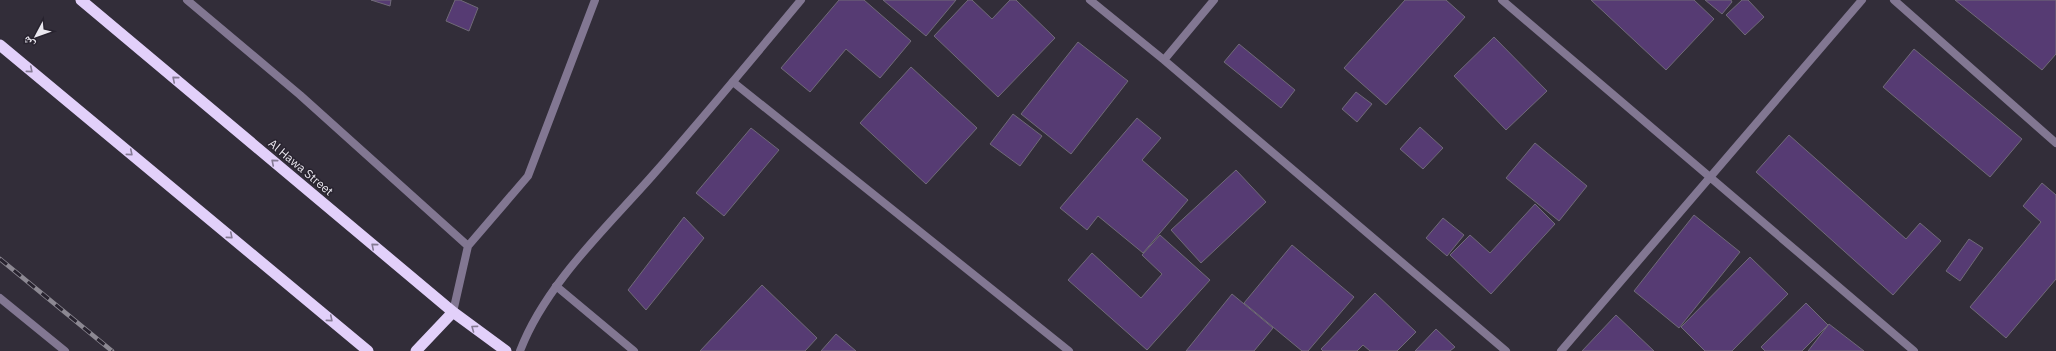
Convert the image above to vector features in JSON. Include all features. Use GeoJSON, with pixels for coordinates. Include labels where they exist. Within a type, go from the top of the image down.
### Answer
{"type":"FeatureCollection","features":[{"type":"Feature","properties":{"kind":"highway","name":"Al Hawa Street"},"geometry":{"type":"LineString","coordinates":[[81,0],[453,312],[506,351]]}},
{"type":"Feature","properties":{"kind":"highway"},"geometry":{"type":"LineString","coordinates":[[0,45],[368,351]]}},
{"type":"Feature","properties":{"kind":"highway"},"geometry":{"type":"LineString","coordinates":[[416,351],[453,312]]}},
{"type":"Feature","properties":{"kind":"street"},"geometry":{"type":"LineString","coordinates":[[187,0],[300,95],[468,246]]}},
{"type":"Feature","properties":{"kind":"street"},"geometry":{"type":"LineString","coordinates":[[453,312],[468,246],[528,176],[595,0]]}},
{"type":"Feature","properties":{"kind":"street"},"geometry":{"type":"LineString","coordinates":[[520,351],[526,335],[556,286],[733,82],[801,0]]}},
{"type":"Feature","properties":{"kind":"street"},"geometry":{"type":"LineString","coordinates":[[1090,0],[1164,60],[1506,351]]}},
{"type":"Feature","properties":{"kind":"street"},"geometry":{"type":"LineString","coordinates":[[1164,60],[1214,0]]}},
{"type":"Feature","properties":{"kind":"street"},"geometry":{"type":"LineString","coordinates":[[1502,0],[1914,351]]}},
{"type":"Feature","properties":{"kind":"street"},"geometry":{"type":"LineString","coordinates":[[1561,351],[1711,178],[1862,0]]}},
{"type":"Feature","properties":{"kind":"street"},"geometry":{"type":"LineString","coordinates":[[1894,0],[2056,143]]}},
{"type":"Feature","properties":{"kind":"street"},"geometry":{"type":"LineString","coordinates":[[733,82],[1069,351]]}},
{"type":"Feature","properties":{"kind":"street"},"geometry":{"type":"LineString","coordinates":[[556,286],[634,351]]}},
{"type":"Feature","properties":{"kind":"street"},"geometry":{"type":"LineString","coordinates":[[0,298],[65,351]]}},
{"type":"Feature","properties":{"kind":"building"},"geometry":{"type":"Polygon","coordinates":[[[371,0],[391,0],[390,6],[371,0]]]}},
{"type":"Feature","properties":{"kind":"building"},"geometry":{"type":"Polygon","coordinates":[[[455,0],[460,0],[478,8],[469,31],[446,21],[455,0]]]}},
{"type":"Feature","properties":{"kind":"building"},"geometry":{"type":"Polygon","coordinates":[[[839,0],[864,0],[911,41],[880,78],[846,49],[810,92],[781,68],[839,0]]]}},
{"type":"Feature","properties":{"kind":"building"},"geometry":{"type":"Polygon","coordinates":[[[883,0],[956,0],[926,36],[883,0]]]}},
{"type":"Feature","properties":{"kind":"building"},"geometry":{"type":"Polygon","coordinates":[[[968,0],[972,0],[992,19],[1010,0],[1016,0],[1055,38],[998,97],[934,36],[968,0]]]}},
{"type":"Feature","properties":{"kind":"building"},"geometry":{"type":"Polygon","coordinates":[[[1405,0],[1446,0],[1465,17],[1386,105],[1344,68],[1405,0]]]}},
{"type":"Feature","properties":{"kind":"building"},"geometry":{"type":"Polygon","coordinates":[[[1591,0],[1694,0],[1714,19],[1666,70],[1591,0]]]}},
{"type":"Feature","properties":{"kind":"building"},"geometry":{"type":"Polygon","coordinates":[[[1705,0],[1731,0],[1732,2],[1722,14],[1705,0]]]}},
{"type":"Feature","properties":{"kind":"building"},"geometry":{"type":"Polygon","coordinates":[[[1742,0],[1748,0],[1764,17],[1745,35],[1726,15],[1742,0]]]}},
{"type":"Feature","properties":{"kind":"building"},"geometry":{"type":"Polygon","coordinates":[[[1955,0],[2056,0],[2056,54],[2042,70],[1955,0]]]}},
{"type":"Feature","properties":{"kind":"building"},"geometry":{"type":"Polygon","coordinates":[[[1494,37],[1547,91],[1506,130],[1454,76],[1494,37]]]}},
{"type":"Feature","properties":{"kind":"building"},"geometry":{"type":"Polygon","coordinates":[[[1078,42],[1128,81],[1071,154],[1021,114],[1078,42]]]}},
{"type":"Feature","properties":{"kind":"building"},"geometry":{"type":"Polygon","coordinates":[[[1239,44],[1295,90],[1281,108],[1224,62],[1239,44]]]}},
{"type":"Feature","properties":{"kind":"building"},"geometry":{"type":"Polygon","coordinates":[[[1914,49],[2022,139],[1990,177],[1883,87],[1914,49]]]}},
{"type":"Feature","properties":{"kind":"building"},"geometry":{"type":"Polygon","coordinates":[[[911,67],[977,128],[926,184],[860,123],[911,67]]]}},
{"type":"Feature","properties":{"kind":"building"},"geometry":{"type":"Polygon","coordinates":[[[1356,92],[1372,104],[1357,122],[1342,109],[1356,92]]]}},
{"type":"Feature","properties":{"kind":"building"},"geometry":{"type":"Polygon","coordinates":[[[1013,114],[1042,136],[1020,166],[990,144],[1013,114]]]}},
{"type":"Feature","properties":{"kind":"building"},"geometry":{"type":"Polygon","coordinates":[[[1137,118],[1161,138],[1142,160],[1188,200],[1143,253],[1098,216],[1087,230],[1060,208],[1137,118]]]}},
{"type":"Feature","properties":{"kind":"building"},"geometry":{"type":"Polygon","coordinates":[[[1420,127],[1443,148],[1423,169],[1400,149],[1420,127]]]}},
{"type":"Feature","properties":{"kind":"building"},"geometry":{"type":"Polygon","coordinates":[[[751,128],[779,150],[724,216],[696,193],[751,128]]]}},
{"type":"Feature","properties":{"kind":"building"},"geometry":{"type":"Polygon","coordinates":[[[1789,135],[1906,239],[1920,223],[1941,241],[1893,295],[1756,172],[1789,135]]]}},
{"type":"Feature","properties":{"kind":"building"},"geometry":{"type":"Polygon","coordinates":[[[1535,143],[1587,186],[1559,221],[1506,178],[1535,143]]]}},
{"type":"Feature","properties":{"kind":"building"},"geometry":{"type":"Polygon","coordinates":[[[1236,170],[1266,202],[1201,263],[1171,230],[1236,170]]]}},
{"type":"Feature","properties":{"kind":"building"},"geometry":{"type":"Polygon","coordinates":[[[2042,183],[2056,195],[2056,279],[2006,338],[1970,307],[2041,222],[2023,206],[2042,183]]]}},
{"type":"Feature","properties":{"kind":"building"},"geometry":{"type":"Polygon","coordinates":[[[1535,204],[1555,224],[1491,294],[1450,255],[1470,235],[1490,253],[1535,204]]]}},
{"type":"Feature","properties":{"kind":"building"},"geometry":{"type":"Polygon","coordinates":[[[1694,215],[1740,252],[1679,328],[1634,291],[1694,215]]]}},
{"type":"Feature","properties":{"kind":"building"},"geometry":{"type":"Polygon","coordinates":[[[684,217],[704,238],[646,310],[628,290],[684,217]]]}},
{"type":"Feature","properties":{"kind":"building"},"geometry":{"type":"Polygon","coordinates":[[[1443,218],[1464,235],[1447,256],[1426,238],[1443,218]]]}},
{"type":"Feature","properties":{"kind":"building"},"geometry":{"type":"Polygon","coordinates":[[[1160,235],[1210,280],[1147,350],[1068,280],[1092,253],[1141,298],[1162,274],[1142,255],[1160,235]]]}},
{"type":"Feature","properties":{"kind":"building"},"geometry":{"type":"Polygon","coordinates":[[[1969,239],[1983,248],[1960,281],[1946,271],[1969,239]]]}},
{"type":"Feature","properties":{"kind":"building"},"geometry":{"type":"Polygon","coordinates":[[[1292,245],[1354,297],[1308,351],[1302,351],[1244,303],[1292,245]]]}},
{"type":"Feature","properties":{"kind":"building"},"geometry":{"type":"Polygon","coordinates":[[[1750,257],[1788,294],[1732,351],[1705,351],[1681,327],[1750,257]]]}},
{"type":"Feature","properties":{"kind":"building"},"geometry":{"type":"Polygon","coordinates":[[[762,285],[817,338],[805,351],[700,351],[762,285]]]}},
{"type":"Feature","properties":{"kind":"building"},"geometry":{"type":"Polygon","coordinates":[[[1375,293],[1416,332],[1397,351],[1370,351],[1363,345],[1357,351],[1323,351],[1321,349],[1375,293]]]}},
{"type":"Feature","properties":{"kind":"building"},"geometry":{"type":"Polygon","coordinates":[[[1232,294],[1273,328],[1254,351],[1186,351],[1232,294]]]}},
{"type":"Feature","properties":{"kind":"building"},"geometry":{"type":"Polygon","coordinates":[[[1806,303],[1828,325],[1802,351],[1765,351],[1761,347],[1806,303]]]}},
{"type":"Feature","properties":{"kind":"building"},"geometry":{"type":"Polygon","coordinates":[[[1616,315],[1654,351],[1582,351],[1616,315]]]}},
{"type":"Feature","properties":{"kind":"building"},"geometry":{"type":"Polygon","coordinates":[[[1829,324],[1864,351],[1808,351],[1829,324]]]}},
{"type":"Feature","properties":{"kind":"building"},"geometry":{"type":"Polygon","coordinates":[[[1436,329],[1455,347],[1450,351],[1415,351],[1436,329]]]}},
{"type":"Feature","properties":{"kind":"building"},"geometry":{"type":"Polygon","coordinates":[[[836,334],[856,351],[821,351],[836,334]]]}},
{"type":"Feature","properties":{"kind":"railway"},"geometry":{"type":"LineString","coordinates":[[0,259],[112,351]]}}]}
